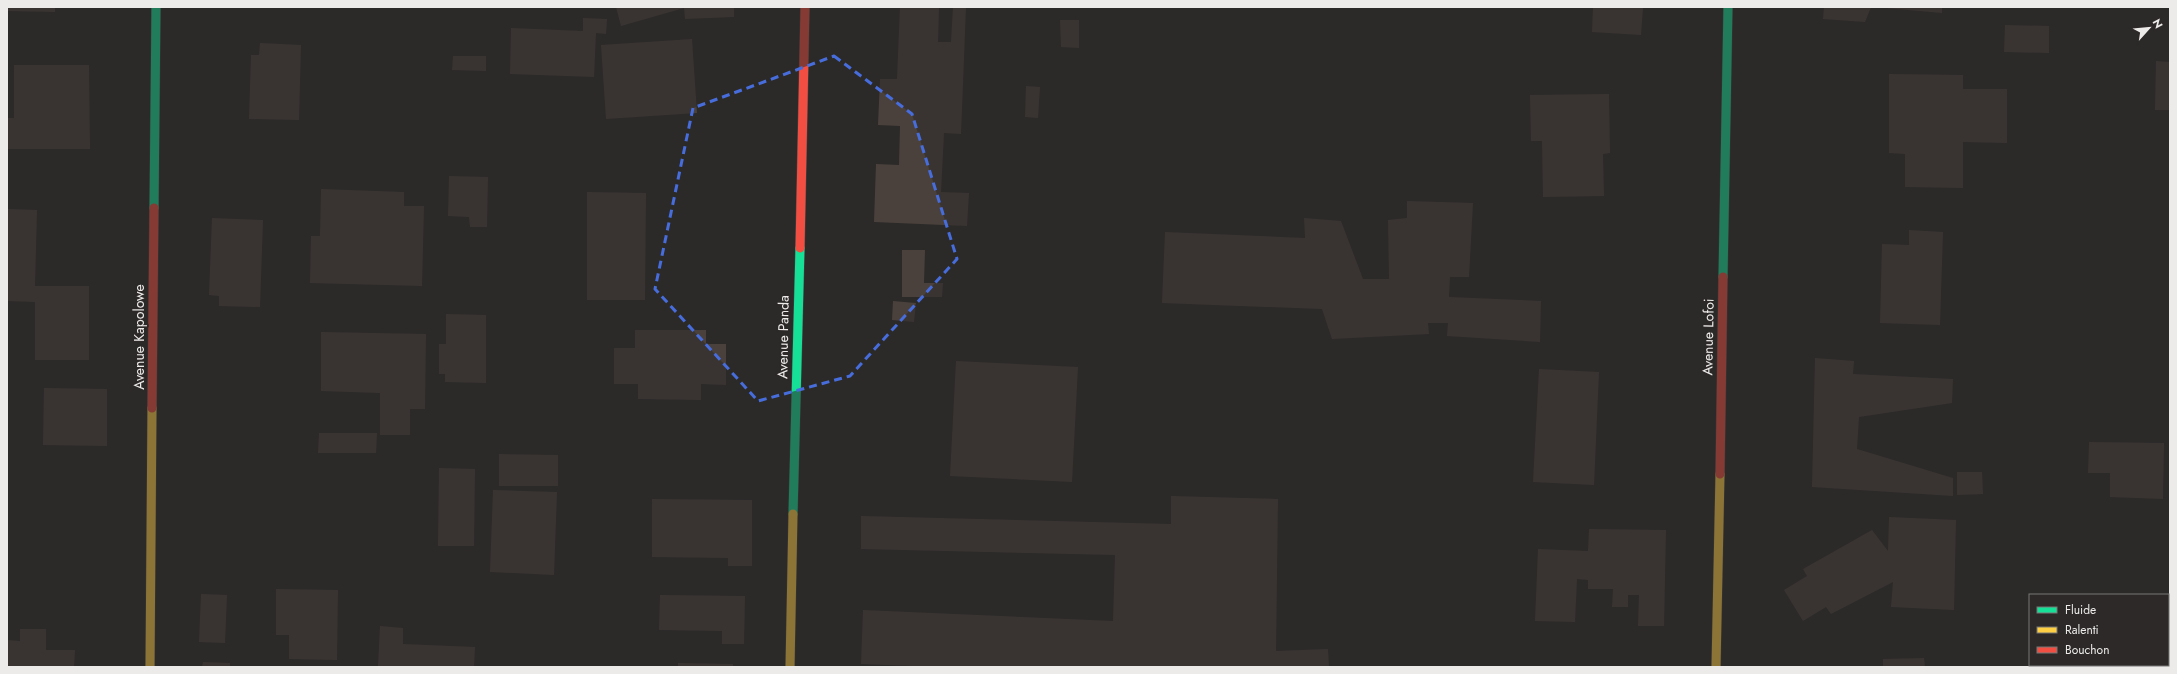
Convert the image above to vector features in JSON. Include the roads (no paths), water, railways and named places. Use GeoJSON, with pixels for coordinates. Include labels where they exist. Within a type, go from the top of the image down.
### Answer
{"type":"FeatureCollection","features":[{"type":"Feature","properties":{"kind":"street","name":"Avenue Kapolowe"},"geometry":{"type":"LineString","coordinates":[[150,667],[156,7]]}},
{"type":"Feature","properties":{"kind":"street","name":"Avenue Panda"},"geometry":{"type":"LineString","coordinates":[[790,667],[805,7]]}},
{"type":"Feature","properties":{"kind":"street","name":"Avenue Lofoi"},"geometry":{"type":"LineString","coordinates":[[1716,667],[1728,7]]}}]}
